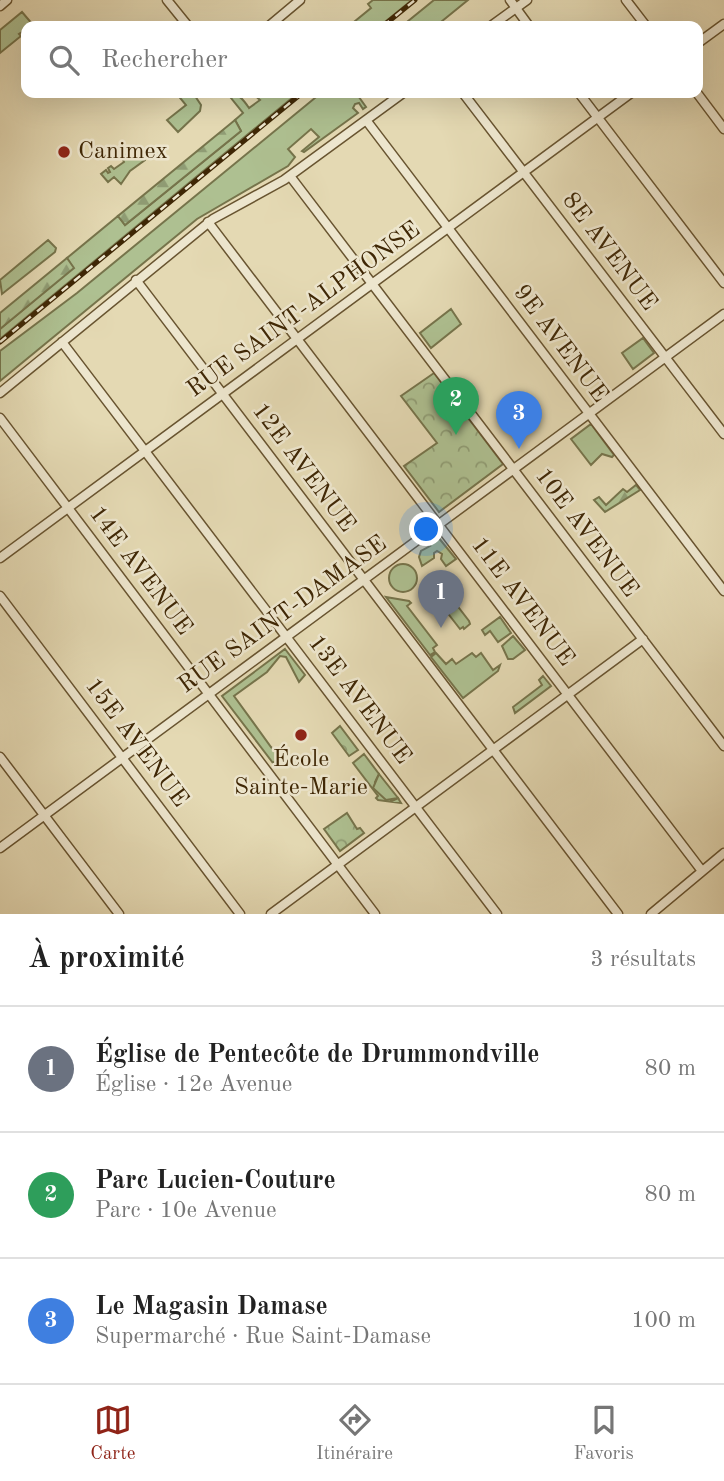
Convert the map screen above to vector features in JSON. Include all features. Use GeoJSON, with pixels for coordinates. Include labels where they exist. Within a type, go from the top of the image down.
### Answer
{"type":"FeatureCollection","features":[{"type":"Feature","properties":{"kind":"street"},"geometry":{"type":"LineString","coordinates":[[0,6],[7,0]]}},
{"type":"Feature","properties":{"kind":"street"},"geometry":{"type":"LineString","coordinates":[[167,0],[184,21]]}},
{"type":"Feature","properties":{"kind":"street"},"geometry":{"type":"LineString","coordinates":[[275,21],[300,0]]}},
{"type":"Feature","properties":{"kind":"street"},"geometry":{"type":"LineString","coordinates":[[510,0],[525,21]]}},
{"type":"Feature","properties":{"kind":"street"},"geometry":{"type":"LineString","coordinates":[[498,21],[527,0]]}},
{"type":"Feature","properties":{"kind":"street"},"geometry":{"type":"LineString","coordinates":[[626,0],[642,21]]}},
{"type":"Feature","properties":{"kind":"street"},"geometry":{"type":"LineString","coordinates":[[703,39],[724,24]]}},
{"type":"Feature","properties":{"kind":"street"},"geometry":{"type":"LineString","coordinates":[[0,393],[208,222],[290,176],[396,98]]}},
{"type":"Feature","properties":{"kind":"street","name":"8E AVENUE"},"geometry":{"type":"LineString","coordinates":[[467,98],[724,434]]}},
{"type":"Feature","properties":{"kind":"street"},"geometry":{"type":"LineString","coordinates":[[583,98],[724,283]]}},
{"type":"Feature","properties":{"kind":"street","name":"RUE SAINT-ALPHONSE"},"geometry":{"type":"LineString","coordinates":[[0,558],[624,98]]}},
{"type":"Feature","properties":{"kind":"street"},"geometry":{"type":"LineString","coordinates":[[701,98],[724,128]]}},
{"type":"Feature","properties":{"kind":"street","name":"9E AVENUE"},"geometry":{"type":"LineString","coordinates":[[366,120],[724,591]]}},
{"type":"Feature","properties":{"kind":"street","name":"10E AVENUE"},"geometry":{"type":"LineString","coordinates":[[290,176],[724,746]]}},
{"type":"Feature","properties":{"kind":"street","name":"11E AVENUE"},"geometry":{"type":"LineString","coordinates":[[208,222],[702,871]]}},
{"type":"Feature","properties":{"kind":"street","name":"12E AVENUE"},"geometry":{"type":"LineString","coordinates":[[136,280],[618,914]]}},
{"type":"Feature","properties":{"kind":"street","name":"RUE SAINT-DAMASE"},"geometry":{"type":"LineString","coordinates":[[0,848],[724,314]]}},
{"type":"Feature","properties":{"kind":"street","name":"13E AVENUE"},"geometry":{"type":"LineString","coordinates":[[62,342],[497,914]]}},
{"type":"Feature","properties":{"kind":"street","name":"14E AVENUE"},"geometry":{"type":"LineString","coordinates":[[0,418],[375,914]]}},
{"type":"Feature","properties":{"kind":"street","name":"15E AVENUE"},"geometry":{"type":"LineString","coordinates":[[0,596],[240,914]]}},
{"type":"Feature","properties":{"kind":"street"},"geometry":{"type":"LineString","coordinates":[[271,914],[643,639]]}},
{"type":"Feature","properties":{"kind":"street"},"geometry":{"type":"LineString","coordinates":[[0,757],[119,914]]}},
{"type":"Feature","properties":{"kind":"street"},"geometry":{"type":"LineString","coordinates":[[651,914],[724,853]]}},
{"type":"Feature","properties":{"kind":"green space"},"geometry":{"type":"Polygon","coordinates":[[[373,0],[412,0],[386,21],[355,21],[371,8],[368,4],[373,0]]]}},
{"type":"Feature","properties":{"kind":"green space"},"geometry":{"type":"Polygon","coordinates":[[[434,0],[468,0],[442,21],[408,21],[434,0]]]}},
{"type":"Feature","properties":{"kind":"green space"},"geometry":{"type":"Polygon","coordinates":[[[22,12],[30,21],[21,21],[21,36],[0,53],[0,30],[22,12]]]}},
{"type":"Feature","properties":{"kind":"green space"},"geometry":{"type":"Polygon","coordinates":[[[180,98],[196,98],[201,105],[200,111],[178,132],[167,120],[186,105],[180,98]]]}},
{"type":"Feature","properties":{"kind":"green space"},"geometry":{"type":"Polygon","coordinates":[[[231,98],[241,98],[249,108],[260,100],[258,98],[292,98],[0,339],[0,329],[73,268],[67,258],[118,216],[125,225],[241,131],[235,120],[243,113],[231,98]]]}},
{"type":"Feature","properties":{"kind":"green space"},"geometry":{"type":"Polygon","coordinates":[[[315,98],[360,98],[366,107],[363,109],[359,103],[355,104],[353,108],[358,113],[304,152],[302,151],[319,137],[311,129],[288,149],[295,157],[288,166],[197,219],[0,381],[0,351],[77,293],[315,98]]]}},
{"type":"Feature","properties":{"kind":"green space"},"geometry":{"type":"Polygon","coordinates":[[[235,120],[241,131],[125,225],[118,216],[235,120]]]}},
{"type":"Feature","properties":{"kind":"green space"},"geometry":{"type":"Polygon","coordinates":[[[135,147],[143,152],[145,160],[130,171],[121,184],[114,177],[108,182],[101,174],[106,170],[110,172],[108,168],[111,166],[114,169],[124,162],[122,158],[135,147]]]}},
{"type":"Feature","properties":{"kind":"green space"},"geometry":{"type":"Polygon","coordinates":[[[48,240],[56,248],[55,252],[2,294],[0,280],[48,240]]]}},
{"type":"Feature","properties":{"kind":"green space"},"geometry":{"type":"Polygon","coordinates":[[[67,258],[74,268],[0,329],[0,313],[67,258]]]}},
{"type":"Feature","properties":{"kind":"green space"},"geometry":{"type":"Polygon","coordinates":[[[451,309],[461,324],[431,348],[420,333],[451,309]]]}},
{"type":"Feature","properties":{"kind":"green space"},"geometry":{"type":"Polygon","coordinates":[[[643,338],[654,353],[633,369],[622,353],[643,338]]]}},
{"type":"Feature","properties":{"kind":"green space"},"geometry":{"type":"Polygon","coordinates":[[[434,373],[503,464],[439,512],[404,466],[437,443],[401,396],[434,373]]]}},
{"type":"Feature","properties":{"kind":"green space"},"geometry":{"type":"Polygon","coordinates":[[[591,424],[614,455],[612,457],[602,454],[591,465],[571,439],[591,424]]]}},
{"type":"Feature","properties":{"kind":"green space"},"geometry":{"type":"Polygon","coordinates":[[[636,485],[640,490],[605,512],[594,500],[599,497],[606,505],[623,489],[627,492],[636,485]]]}},
{"type":"Feature","properties":{"kind":"green space"},"geometry":{"type":"Polygon","coordinates":[[[438,537],[456,559],[446,566],[441,559],[442,554],[437,551],[434,558],[422,566],[419,557],[421,551],[438,537]]]}},
{"type":"Feature","properties":{"kind":"green space"},"geometry":{"type":"Polygon","coordinates":[[[403,564],[413,568],[417,578],[413,588],[403,592],[393,588],[389,578],[393,568],[403,564]]]}},
{"type":"Feature","properties":{"kind":"green space"},"geometry":{"type":"Polygon","coordinates":[[[439,582],[469,621],[470,624],[464,629],[460,629],[429,589],[439,582]]]}},
{"type":"Feature","properties":{"kind":"green space"},"geometry":{"type":"Polygon","coordinates":[[[386,597],[411,603],[407,606],[437,645],[433,648],[435,652],[430,655],[386,597]]]}},
{"type":"Feature","properties":{"kind":"green space"},"geometry":{"type":"Polygon","coordinates":[[[500,617],[511,633],[498,642],[490,631],[485,635],[482,630],[500,617]]]}},
{"type":"Feature","properties":{"kind":"green space"},"geometry":{"type":"Polygon","coordinates":[[[513,636],[525,650],[513,659],[508,659],[502,646],[513,636]]]}},
{"type":"Feature","properties":{"kind":"green space"},"geometry":{"type":"Polygon","coordinates":[[[285,649],[305,675],[299,682],[286,657],[280,656],[267,672],[234,696],[280,757],[273,763],[222,696],[285,649]]]}},
{"type":"Feature","properties":{"kind":"green space"},"geometry":{"type":"Polygon","coordinates":[[[436,653],[446,664],[452,659],[456,664],[472,653],[476,657],[481,653],[493,670],[500,665],[498,671],[463,698],[431,657],[436,653]]]}},
{"type":"Feature","properties":{"kind":"green space"},"geometry":{"type":"Polygon","coordinates":[[[543,676],[551,686],[515,713],[513,707],[542,685],[539,680],[543,676]]]}},
{"type":"Feature","properties":{"kind":"green space"},"geometry":{"type":"Polygon","coordinates":[[[340,726],[358,750],[349,756],[332,733],[340,726]]]}},
{"type":"Feature","properties":{"kind":"green space"},"geometry":{"type":"Polygon","coordinates":[[[364,754],[379,774],[375,782],[392,801],[398,798],[401,803],[376,798],[378,796],[353,763],[364,754]]]}},
{"type":"Feature","properties":{"kind":"green space"},"geometry":{"type":"Polygon","coordinates":[[[379,774],[398,798],[386,800],[373,788],[379,774]]]}},
{"type":"Feature","properties":{"kind":"green space"},"geometry":{"type":"Polygon","coordinates":[[[347,813],[357,829],[360,828],[364,833],[340,851],[324,829],[347,813]]]}},
{"type":"Feature","properties":{"kind":"railway"},"geometry":{"type":"LineString","coordinates":[[389,21],[415,0]]}},
{"type":"Feature","properties":{"kind":"railway"},"geometry":{"type":"LineString","coordinates":[[0,342],[296,98]]}},
{"type":"Feature","properties":{"kind":"place","name":"Canimex"},"geometry":{"type":"Point","coordinates":[64,152]}},
{"type":"Feature","properties":{"kind":"place","name":"Parc Lucien-Couture"},"geometry":{"type":"Point","coordinates":[456,435]}},
{"type":"Feature","properties":{"kind":"place","name":"Le Magasin Damase"},"geometry":{"type":"Point","coordinates":[519,449]}},
{"type":"Feature","properties":{"kind":"place","name":"Église de Pentecôte de Drummondville"},"geometry":{"type":"Point","coordinates":[441,628]}},
{"type":"Feature","properties":{"kind":"place","name":"École Sainte-Marie"},"geometry":{"type":"Point","coordinates":[301,735]}}]}
